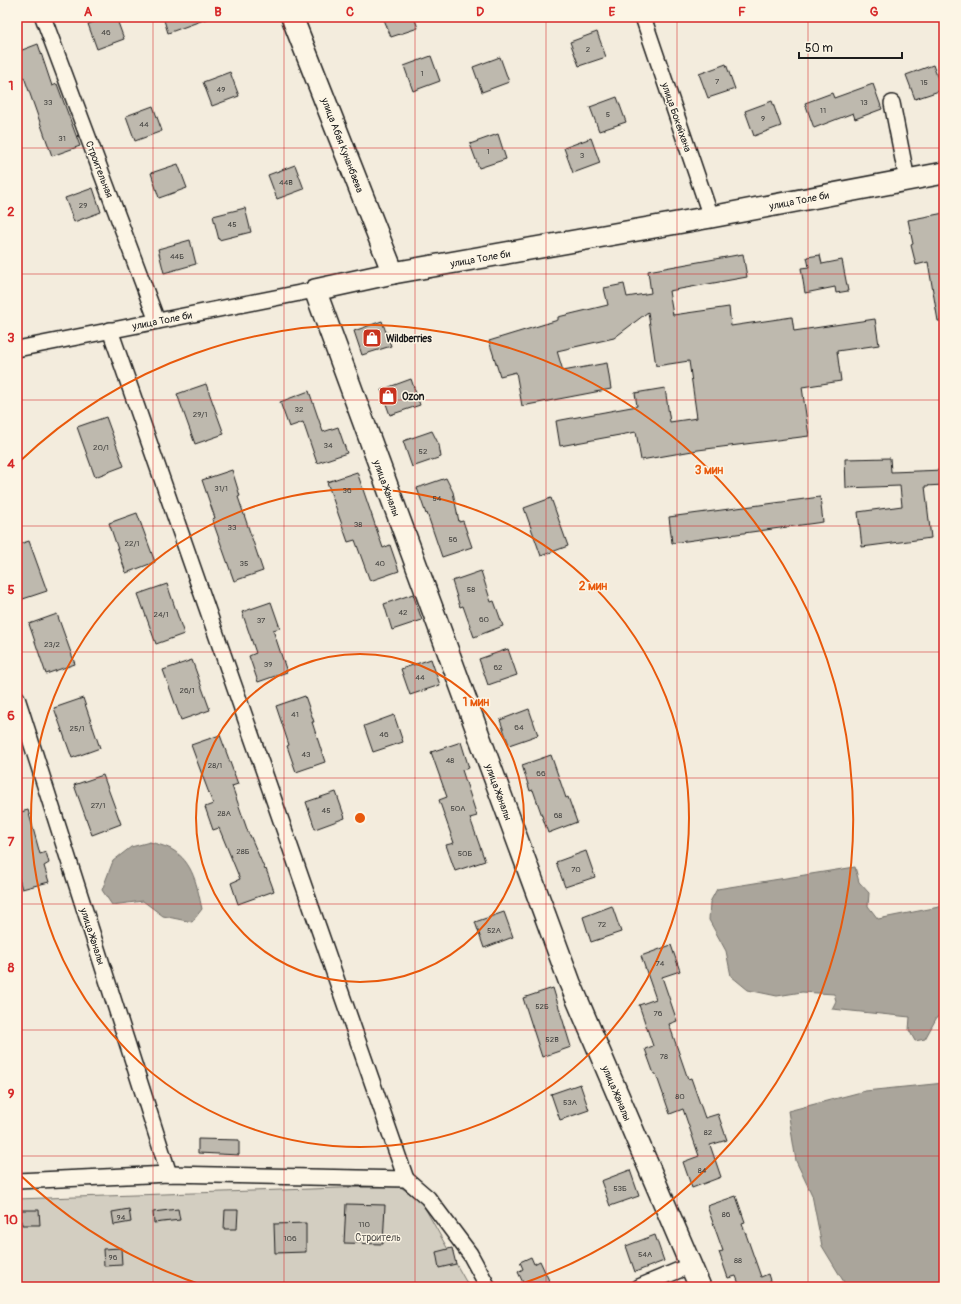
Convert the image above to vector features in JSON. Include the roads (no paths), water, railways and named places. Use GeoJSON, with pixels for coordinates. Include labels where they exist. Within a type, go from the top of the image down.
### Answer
{"type":"FeatureCollection","features":[{"type":"Feature","properties":{"kind":"street","name":"Строительная"},"geometry":{"type":"LineString","coordinates":[[43,17],[157,320]]}},
{"type":"Feature","properties":{"kind":"street","name":"улица Абая Кунанбаева"},"geometry":{"type":"LineString","coordinates":[[292,17],[393,273]]}},
{"type":"Feature","properties":{"kind":"street","name":"улица Бокейхана"},"geometry":{"type":"LineString","coordinates":[[642,17],[711,217]]}},
{"type":"Feature","properties":{"kind":"street"},"geometry":{"type":"LineString","coordinates":[[892,103],[907,180]]}},
{"type":"Feature","properties":{"kind":"street","name":"улица Толе би"},"geometry":{"type":"LineString","coordinates":[[17,349],[157,320],[315,290],[393,273],[711,217],[944,173]]}},
{"type":"Feature","properties":{"kind":"street","name":"улица Жаналы"},"geometry":{"type":"LineString","coordinates":[[315,290],[570,984],[700,1287]]}},
{"type":"Feature","properties":{"kind":"street"},"geometry":{"type":"LineString","coordinates":[[110,330],[406,1179],[428,1198],[470,1254],[488,1287]]}},
{"type":"Feature","properties":{"kind":"street","name":"улица Жаналы"},"geometry":{"type":"LineString","coordinates":[[17,698],[169,1174]]}},
{"type":"Feature","properties":{"kind":"street"},"geometry":{"type":"LineString","coordinates":[[17,1181],[169,1174],[406,1179]]}},
{"type":"Feature","properties":{"kind":"street"},"geometry":{"type":"LineString","coordinates":[[638,1287],[691,1265]]}},
{"type":"Feature","properties":{"kind":"place","name":"Wildberries"},"geometry":{"type":"Point","coordinates":[372,338]}},
{"type":"Feature","properties":{"kind":"place","name":"Ozon"},"geometry":{"type":"Point","coordinates":[388,396]}},
{"type":"Feature","properties":{"kind":"park label","name":"Строитель"},"geometry":{"type":"Point","coordinates":[378,1237]}}]}
